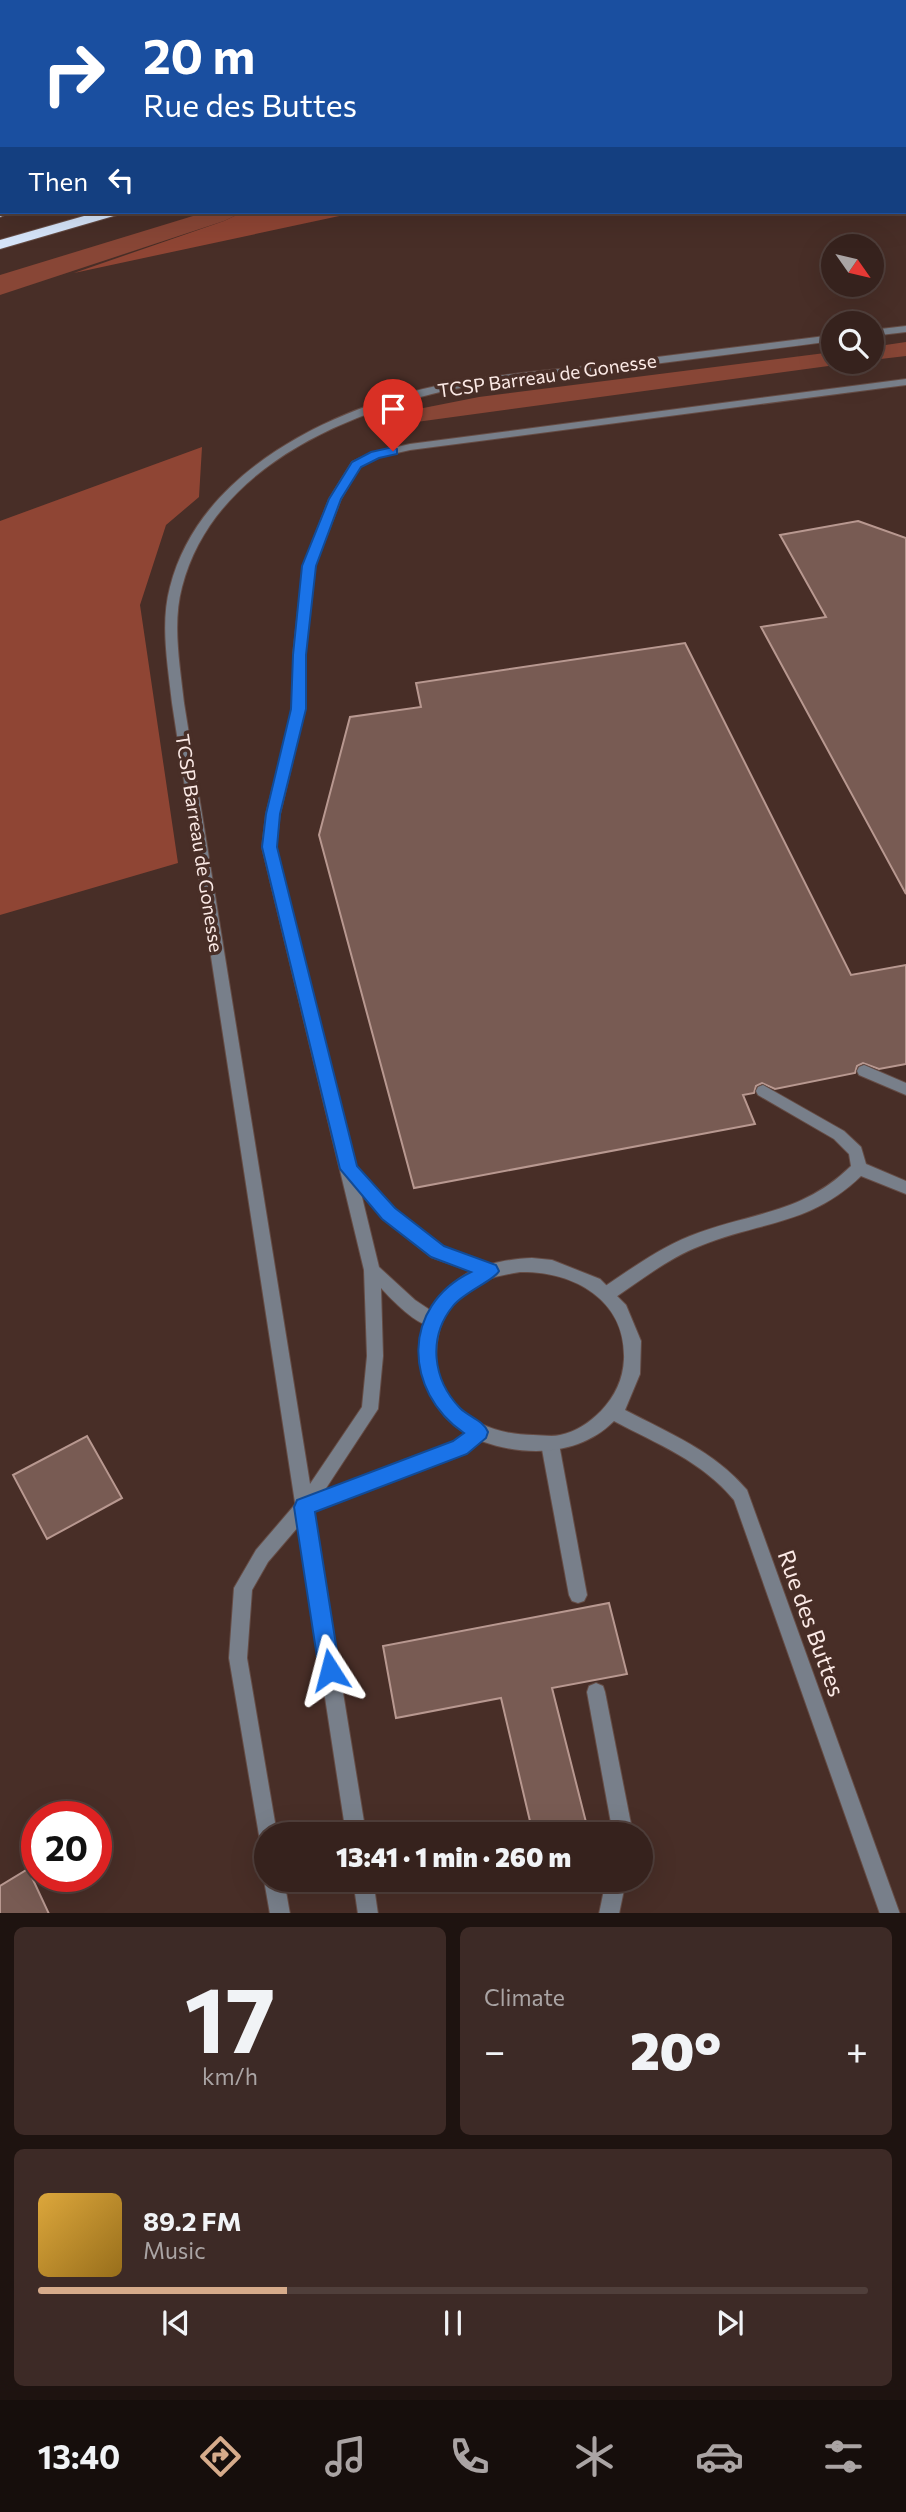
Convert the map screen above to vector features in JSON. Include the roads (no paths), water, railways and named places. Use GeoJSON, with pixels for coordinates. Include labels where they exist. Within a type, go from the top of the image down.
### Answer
{"type":"FeatureCollection","features":[{"type":"Feature","properties":{"kind":"highway"},"geometry":{"type":"LineString","coordinates":[[0,245],[105,214]]}},
{"type":"Feature","properties":{"kind":"street"},"geometry":{"type":"LineString","coordinates":[[884,332],[906,329]]}},
{"type":"Feature","properties":{"kind":"street","name":"TCSP Barreau de Gonesse"},"geometry":{"type":"LineString","coordinates":[[354,1822],[178,703],[173,643],[175,589],[188,549],[213,511],[251,474],[297,440],[351,416],[402,398],[446,387],[821,339]]}},
{"type":"Feature","properties":{"kind":"street"},"geometry":{"type":"LineString","coordinates":[[265,1822],[238,1658],[243,1588],[262,1556],[304,1507],[370,1409],[375,1356],[372,1270],[269,847],[273,814],[299,709],[299,655],[309,566],[335,499],[356,464],[375,455],[410,447],[906,382]]}},
{"type":"Feature","properties":{"kind":"street"},"geometry":{"type":"LineString","coordinates":[[864,1071],[906,1089]]}},
{"type":"Feature","properties":{"kind":"street"},"geometry":{"type":"LineString","coordinates":[[607,1294],[644,1269],[695,1242],[812,1207],[844,1186],[859,1168],[856,1151],[839,1135],[763,1091]]}},
{"type":"Feature","properties":{"kind":"street"},"geometry":{"type":"LineString","coordinates":[[859,1168],[906,1188]]}},
{"type":"Feature","properties":{"kind":"street"},"geometry":{"type":"LineString","coordinates":[[349,1169],[389,1214],[437,1252],[490,1271]]}},
{"type":"Feature","properties":{"kind":"street"},"geometry":{"type":"LineString","coordinates":[[520,1265],[552,1266],[582,1277],[607,1294],[624,1315],[634,1339],[635,1364],[629,1390],[613,1412],[596,1427],[574,1438],[550,1444],[526,1445],[501,1441],[479,1432],[455,1416],[438,1395],[428,1370],[427,1345],[433,1321],[447,1300],[466,1283],[490,1271],[520,1265]]}},
{"type":"Feature","properties":{"kind":"street"},"geometry":{"type":"LineString","coordinates":[[372,1270],[410,1305],[433,1321]]}},
{"type":"Feature","properties":{"kind":"street","name":"Rue des Buttes"},"geometry":{"type":"LineString","coordinates":[[613,1412],[691,1452],[727,1476],[741,1496],[890,1913]]}},
{"type":"Feature","properties":{"kind":"street"},"geometry":{"type":"LineString","coordinates":[[304,1507],[460,1447],[479,1432]]}},
{"type":"Feature","properties":{"kind":"street"},"geometry":{"type":"LineString","coordinates":[[550,1444],[578,1595]]}},
{"type":"Feature","properties":{"kind":"street"},"geometry":{"type":"LineString","coordinates":[[596,1692],[621,1822]]}},
{"type":"Feature","properties":{"kind":"street"},"geometry":{"type":"LineString","coordinates":[[276,1892],[280,1913]]}},
{"type":"Feature","properties":{"kind":"street"},"geometry":{"type":"LineString","coordinates":[[365,1892],[368,1913]]}},
{"type":"Feature","properties":{"kind":"street"},"geometry":{"type":"LineString","coordinates":[[609,1913],[613,1892]]}}]}
